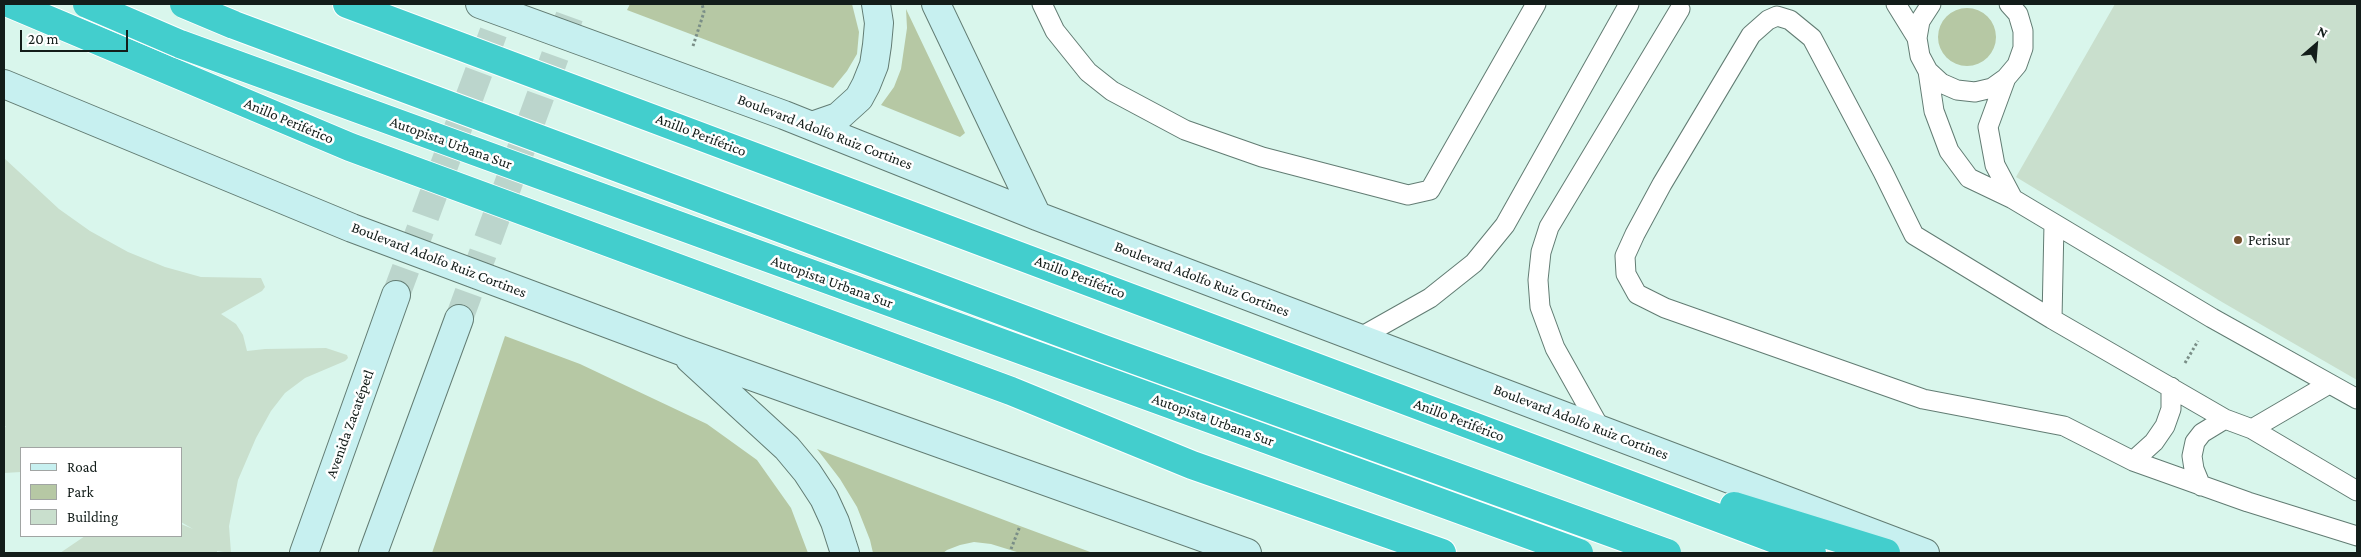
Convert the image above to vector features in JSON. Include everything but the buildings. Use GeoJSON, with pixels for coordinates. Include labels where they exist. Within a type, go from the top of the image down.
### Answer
{"type":"FeatureCollection","features":[{"type":"Feature","properties":{"kind":"highway","name":"Anillo Periférico"},"geometry":{"type":"LineString","coordinates":[[12,4],[350,147],[1002,388],[1192,465],[1442,553]]}},
{"type":"Feature","properties":{"kind":"highway","name":"Autopista Urbana Sur"},"geometry":{"type":"LineString","coordinates":[[88,4],[190,48],[1579,553]]}},
{"type":"Feature","properties":{"kind":"highway","name":"Autopista Urbana Sur"},"geometry":{"type":"LineString","coordinates":[[184,4],[253,32],[1085,342],[1667,553]]}},
{"type":"Feature","properties":{"kind":"highway","name":"Anillo Periférico"},"geometry":{"type":"LineString","coordinates":[[347,4],[1812,553]]}},
{"type":"Feature","properties":{"kind":"highway"},"geometry":{"type":"LineString","coordinates":[[1449,416],[1886,553]]}},
{"type":"Feature","properties":{"kind":"main road","name":"Boulevard Adolfo Ruiz Cortines"},"geometry":{"type":"LineString","coordinates":[[480,4],[812,126],[1037,216],[1925,553]]}},
{"type":"Feature","properties":{"kind":"main road"},"geometry":{"type":"LineString","coordinates":[[812,126],[838,117],[859,98],[874,66],[879,23],[876,4]]}},
{"type":"Feature","properties":{"kind":"main road"},"geometry":{"type":"LineString","coordinates":[[936,4],[1037,216]]}},
{"type":"Feature","properties":{"kind":"main road","name":"Boulevard Adolfo Ruiz Cortines"},"geometry":{"type":"LineString","coordinates":[[4,84],[352,228],[681,351],[1247,553]]}},
{"type":"Feature","properties":{"kind":"main road","name":"Avenida Zacatépetl"},"geometry":{"type":"LineString","coordinates":[[304,553],[396,295]]}},
{"type":"Feature","properties":{"kind":"main road"},"geometry":{"type":"LineString","coordinates":[[373,553],[459,319]]}},
{"type":"Feature","properties":{"kind":"main road"},"geometry":{"type":"LineString","coordinates":[[681,351],[787,448],[807,472],[824,498],[835,522],[845,553]]}},
{"type":"Feature","properties":{"kind":"lane"},"geometry":{"type":"LineString","coordinates":[[1042,4],[1055,30],[1071,53],[1088,72],[1112,91],[1194,134],[1262,156],[1408,195],[1430,190],[1536,4]]}},
{"type":"Feature","properties":{"kind":"lane"},"geometry":{"type":"LineString","coordinates":[[1359,338],[1430,298],[1474,264],[1506,225],[1629,4]]}},
{"type":"Feature","properties":{"kind":"lane"},"geometry":{"type":"LineString","coordinates":[[1896,4],[1917,38]]}},
{"type":"Feature","properties":{"kind":"lane"},"geometry":{"type":"LineString","coordinates":[[1931,4],[1920,21],[1917,38],[1920,56],[1928,71],[1941,83],[1957,90],[1975,92],[1992,88],[2006,78],[2017,64],[2023,48],[2023,31],[2018,14],[2009,4]]}},
{"type":"Feature","properties":{"kind":"lane"},"geometry":{"type":"LineString","coordinates":[[1600,430],[1555,348],[1540,307],[1538,280],[1541,252],[1549,227],[1680,9]]}},
{"type":"Feature","properties":{"kind":"lane"},"geometry":{"type":"LineString","coordinates":[[2357,491],[2252,429],[2225,418],[2052,319],[1914,235],[1812,38],[1790,20],[1777,16],[1768,20],[1751,35],[1662,184],[1625,256],[1626,274],[1637,294],[1665,308],[1923,399],[2064,426],[2133,461],[2201,486],[2357,536]]}},
{"type":"Feature","properties":{"kind":"lane"},"geometry":{"type":"LineString","coordinates":[[1928,71],[1934,110],[1949,151],[1969,178],[2013,200],[2212,318],[2357,399]]}},
{"type":"Feature","properties":{"kind":"lane"},"geometry":{"type":"LineString","coordinates":[[2006,78],[1988,127],[1994,165],[2013,200]]}},
{"type":"Feature","properties":{"kind":"lane"},"geometry":{"type":"LineString","coordinates":[[2052,319],[2054,224]]}},
{"type":"Feature","properties":{"kind":"lane"},"geometry":{"type":"LineString","coordinates":[[2252,429],[2329,384]]}},
{"type":"Feature","properties":{"kind":"lane"},"geometry":{"type":"LineString","coordinates":[[2133,461],[2154,442],[2165,426],[2171,409],[2171,387]]}},
{"type":"Feature","properties":{"kind":"lane"},"geometry":{"type":"LineString","coordinates":[[2201,486],[2194,468],[2192,456],[2195,442],[2202,432],[2225,418]]}},
{"type":"Feature","properties":{"kind":"path"},"geometry":{"type":"LineString","coordinates":[[692,47],[704,12],[702,4]]}},
{"type":"Feature","properties":{"kind":"path"},"geometry":{"type":"LineString","coordinates":[[1012,549],[1020,526]]}},
{"type":"Feature","properties":{"kind":"green space"},"geometry":{"type":"Polygon","coordinates":[[[630,4],[852,4],[859,32],[857,54],[847,71],[833,88],[627,10],[630,4]]]}},
{"type":"Feature","properties":{"kind":"green space"},"geometry":{"type":"Polygon","coordinates":[[[1961,8],[1973,8],[1988,16],[1996,31],[1996,43],[1988,58],[1973,66],[1961,66],[1946,58],[1938,43],[1938,31],[1946,16],[1961,8]]]}},
{"type":"Feature","properties":{"kind":"green space"},"geometry":{"type":"Polygon","coordinates":[[[906,9],[965,133],[960,137],[881,105],[894,87],[901,69],[907,28],[906,9]]]}},
{"type":"Feature","properties":{"kind":"green space"},"geometry":{"type":"Polygon","coordinates":[[[505,336],[580,364],[707,424],[757,460],[791,508],[808,553],[432,553],[505,336]]]}},
{"type":"Feature","properties":{"kind":"green space"},"geometry":{"type":"Polygon","coordinates":[[[817,449],[1093,553],[1020,553],[991,544],[974,542],[960,545],[943,553],[873,553],[857,507],[840,479],[817,449]]]}},
{"type":"Feature","properties":{"kind":"tunnel"},"geometry":{"type":"LineString","coordinates":[[396,295],[504,4]]}},
{"type":"Feature","properties":{"kind":"tunnel"},"geometry":{"type":"LineString","coordinates":[[459,319],[574,4]]}},
{"type":"Feature","properties":{"kind":"place","name":"Perisur"},"geometry":{"type":"Point","coordinates":[2238,240]}}]}
